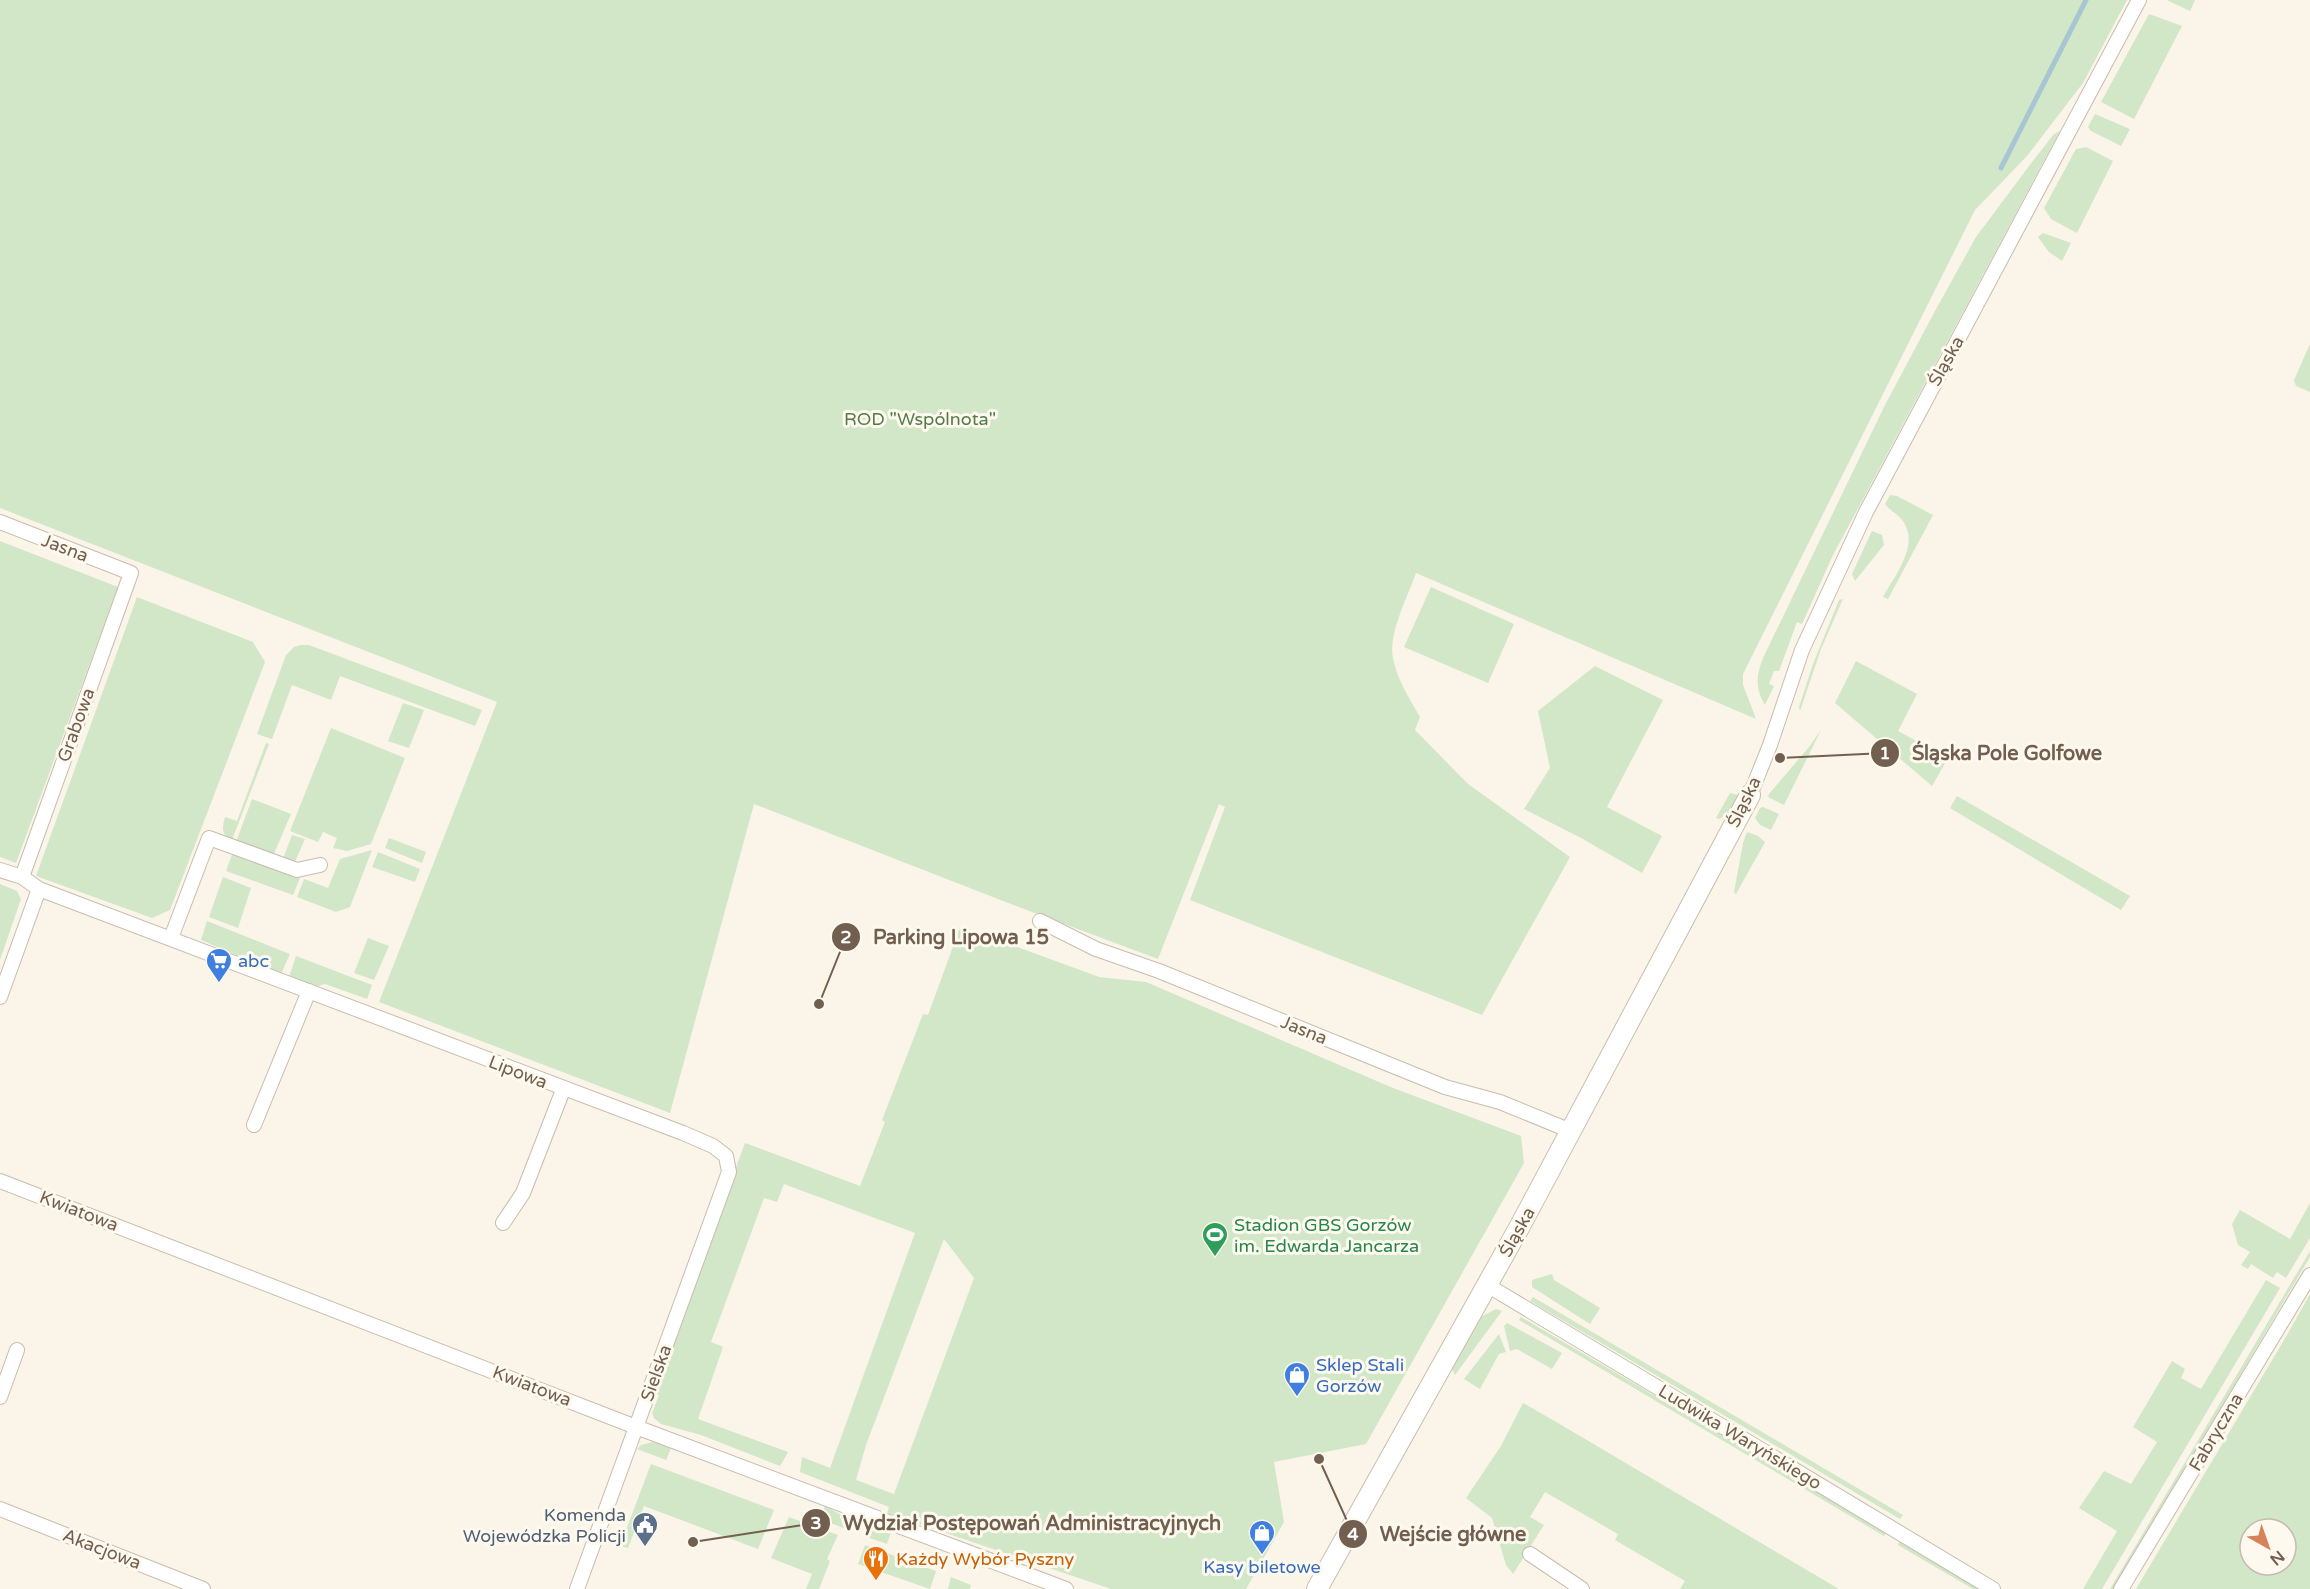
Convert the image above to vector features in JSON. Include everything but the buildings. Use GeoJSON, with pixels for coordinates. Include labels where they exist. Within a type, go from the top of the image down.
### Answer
{"type":"FeatureCollection","features":[{"type":"Feature","properties":{"kind":"street","name":"Śląska"},"geometry":{"type":"LineString","coordinates":[[1317,1589],[1571,1131],[1749,795],[1770,745],[1811,628],[1866,512],[2139,0]]}},
{"type":"Feature","properties":{"kind":"street","name":"Jasna"},"geometry":{"type":"LineString","coordinates":[[0,522],[131,573]]}},
{"type":"Feature","properties":{"kind":"street","name":"Grabowa"},"geometry":{"type":"LineString","coordinates":[[21,877],[131,573]]}},
{"type":"Feature","properties":{"kind":"street"},"geometry":{"type":"LineString","coordinates":[[171,938],[209,838],[297,870],[320,865]]}},
{"type":"Feature","properties":{"kind":"street","name":"Lipowa"},"geometry":{"type":"LineString","coordinates":[[0,870],[21,877],[39,889],[713,1146],[726,1156]]}},
{"type":"Feature","properties":{"kind":"street"},"geometry":{"type":"LineString","coordinates":[[0,997],[39,889]]}},
{"type":"Feature","properties":{"kind":"street","name":"Jasna"},"geometry":{"type":"LineString","coordinates":[[1040,921],[1096,949],[1159,971],[1445,1087],[1500,1102],[1571,1131]]}},
{"type":"Feature","properties":{"kind":"street"},"geometry":{"type":"LineString","coordinates":[[254,1125],[309,991]]}},
{"type":"Feature","properties":{"kind":"street"},"geometry":{"type":"LineString","coordinates":[[503,1223],[523,1193],[563,1090]]}},
{"type":"Feature","properties":{"kind":"street","name":"Sielska"},"geometry":{"type":"LineString","coordinates":[[577,1589],[729,1172],[726,1156]]}},
{"type":"Feature","properties":{"kind":"street","name":"Kwiatowa"},"geometry":{"type":"LineString","coordinates":[[0,1181],[636,1427],[1066,1589]]}},
{"type":"Feature","properties":{"kind":"street","name":"Fabryczna"},"geometry":{"type":"LineString","coordinates":[[2121,1589],[2310,1275]]}},
{"type":"Feature","properties":{"kind":"street","name":"Ludwika Waryńskiego"},"geometry":{"type":"LineString","coordinates":[[1486,1286],[1993,1589]]}},
{"type":"Feature","properties":{"kind":"street"},"geometry":{"type":"LineString","coordinates":[[0,1397],[16,1350]]}},
{"type":"Feature","properties":{"kind":"street","name":"Akacjowa"},"geometry":{"type":"LineString","coordinates":[[0,1509],[204,1589]]}},
{"type":"Feature","properties":{"kind":"street"},"geometry":{"type":"LineString","coordinates":[[1530,1554],[1582,1589]]}},
{"type":"Feature","properties":{"kind":"green space","name":"ROD \"Wspólnota\""},"geometry":{"type":"Polygon","coordinates":[[[0,0],[2127,0],[2083,83],[2027,156],[1975,210],[1743,674],[1743,685],[1756,719],[1416,573],[1396,627],[1392,648],[1397,673],[1420,717],[1415,730],[1468,784],[1570,857],[1482,1015],[1190,900],[1225,807],[1219,804],[1158,959],[754,804],[670,1113],[379,1002],[497,702],[0,508],[0,0]]]}},
{"type":"Feature","properties":{"kind":"green space"},"geometry":{"type":"Polygon","coordinates":[[[2167,0],[2195,0],[2190,11],[2167,0]]]}},
{"type":"Feature","properties":{"kind":"green space"},"geometry":{"type":"Polygon","coordinates":[[[2149,14],[2182,26],[2134,119],[2101,102],[2149,14]]]}},
{"type":"Feature","properties":{"kind":"green space"},"geometry":{"type":"Polygon","coordinates":[[[2095,114],[2130,129],[2121,146],[2091,131],[2088,127],[2095,114]]]}},
{"type":"Feature","properties":{"kind":"green space"},"geometry":{"type":"Polygon","coordinates":[[[2060,131],[1833,555],[1802,624],[1797,622],[1779,671],[1774,671],[1769,684],[1774,686],[1765,705],[1759,693],[1758,682],[1763,658],[1884,407],[1976,237],[2054,134],[2060,131]]]}},
{"type":"Feature","properties":{"kind":"green space"},"geometry":{"type":"Polygon","coordinates":[[[2086,147],[2113,161],[2077,233],[2051,219],[2044,208],[2076,149],[2086,147]]]}},
{"type":"Feature","properties":{"kind":"green space"},"geometry":{"type":"Polygon","coordinates":[[[2043,233],[2071,243],[2062,261],[2049,252],[2038,237],[2043,233]]]}},
{"type":"Feature","properties":{"kind":"green space"},"geometry":{"type":"Polygon","coordinates":[[[2310,344],[2310,392],[2296,386],[2294,380],[2310,344]]]}},
{"type":"Feature","properties":{"kind":"green space"},"geometry":{"type":"Polygon","coordinates":[[[1890,495],[1897,496],[1933,515],[1888,599],[1883,597],[1904,560],[1909,540],[1908,530],[1903,521],[1885,504],[1890,495]]]}},
{"type":"Feature","properties":{"kind":"green space"},"geometry":{"type":"Polygon","coordinates":[[[1872,531],[1882,535],[1884,545],[1855,581],[1852,574],[1872,531]]]}},
{"type":"Feature","properties":{"kind":"green space"},"geometry":{"type":"Polygon","coordinates":[[[0,541],[118,587],[16,863],[0,857],[0,541]]]}},
{"type":"Feature","properties":{"kind":"green space"},"geometry":{"type":"Polygon","coordinates":[[[1431,587],[1514,624],[1488,683],[1404,647],[1431,587]]]}},
{"type":"Feature","properties":{"kind":"green space"},"geometry":{"type":"Polygon","coordinates":[[[137,597],[253,642],[265,662],[170,910],[152,918],[36,876],[137,597]]]}},
{"type":"Feature","properties":{"kind":"green space"},"geometry":{"type":"Polygon","coordinates":[[[1843,599],[1821,649],[1800,711],[1799,707],[1813,664],[1839,600],[1843,599]]]}},
{"type":"Feature","properties":{"kind":"green space"},"geometry":{"type":"Polygon","coordinates":[[[309,645],[482,710],[475,726],[340,676],[331,700],[292,685],[272,739],[257,734],[286,655],[294,647],[309,645]]]}},
{"type":"Feature","properties":{"kind":"green space"},"geometry":{"type":"Polygon","coordinates":[[[1856,661],[1917,694],[1898,731],[1948,758],[1932,786],[1835,703],[1856,661]]]}},
{"type":"Feature","properties":{"kind":"green space"},"geometry":{"type":"Polygon","coordinates":[[[1595,666],[1663,700],[1607,807],[1662,836],[1642,873],[1524,809],[1550,768],[1538,711],[1595,666]]]}},
{"type":"Feature","properties":{"kind":"green space"},"geometry":{"type":"Polygon","coordinates":[[[403,703],[424,710],[409,748],[388,741],[403,703]]]}},
{"type":"Feature","properties":{"kind":"green space"},"geometry":{"type":"Polygon","coordinates":[[[331,728],[405,758],[371,844],[347,851],[333,848],[337,838],[323,832],[318,842],[290,831],[331,728]]]}},
{"type":"Feature","properties":{"kind":"green space"},"geometry":{"type":"Polygon","coordinates":[[[1821,730],[1784,805],[1768,797],[1809,747],[1821,730]]]}},
{"type":"Feature","properties":{"kind":"green space"},"geometry":{"type":"Polygon","coordinates":[[[266,743],[269,744],[232,840],[223,831],[225,817],[237,821],[266,743]]]}},
{"type":"Feature","properties":{"kind":"green space"},"geometry":{"type":"Polygon","coordinates":[[[1730,793],[1739,795],[1730,812],[1719,819],[1716,818],[1730,793]]]}},
{"type":"Feature","properties":{"kind":"green space"},"geometry":{"type":"Polygon","coordinates":[[[1957,796],[2130,896],[2121,910],[1950,808],[1957,796]]]}},
{"type":"Feature","properties":{"kind":"green space"},"geometry":{"type":"Polygon","coordinates":[[[252,799],[291,814],[273,856],[236,842],[252,799]]]}},
{"type":"Feature","properties":{"kind":"green space"},"geometry":{"type":"Polygon","coordinates":[[[1763,807],[1779,814],[1771,830],[1760,825],[1755,818],[1760,808],[1763,807]]]}},
{"type":"Feature","properties":{"kind":"green space"},"geometry":{"type":"Polygon","coordinates":[[[1747,832],[1758,836],[1765,842],[1736,894],[1734,892],[1747,832]]]}},
{"type":"Feature","properties":{"kind":"green space"},"geometry":{"type":"Polygon","coordinates":[[[292,835],[305,839],[294,864],[283,859],[292,835]]]}},
{"type":"Feature","properties":{"kind":"green space"},"geometry":{"type":"Polygon","coordinates":[[[389,838],[426,852],[422,863],[385,848],[389,838]]]}},
{"type":"Feature","properties":{"kind":"green space"},"geometry":{"type":"Polygon","coordinates":[[[372,850],[350,907],[336,912],[297,897],[304,879],[328,888],[340,859],[372,850]]]}},
{"type":"Feature","properties":{"kind":"green space"},"geometry":{"type":"Polygon","coordinates":[[[233,852],[300,878],[293,895],[226,871],[233,852]]]}},
{"type":"Feature","properties":{"kind":"green space"},"geometry":{"type":"Polygon","coordinates":[[[378,852],[420,869],[415,882],[372,867],[378,852]]]}},
{"type":"Feature","properties":{"kind":"green space"},"geometry":{"type":"Polygon","coordinates":[[[223,877],[251,888],[238,928],[209,917],[223,877]]]}},
{"type":"Feature","properties":{"kind":"green space"},"geometry":{"type":"Polygon","coordinates":[[[0,884],[17,891],[21,899],[0,960],[0,884]]]}},
{"type":"Feature","properties":{"kind":"green space"},"geometry":{"type":"Polygon","coordinates":[[[207,921],[290,954],[281,974],[201,940],[207,921]]]}},
{"type":"Feature","properties":{"kind":"green space","name":"Stadion GBS Gorzów im. Edwarda Jancarza"},"geometry":{"type":"Polygon","coordinates":[[[966,928],[1099,977],[1146,982],[1393,1088],[1521,1136],[1524,1163],[1366,1444],[1274,1462],[1284,1522],[1246,1589],[1111,1589],[887,1513],[889,1507],[800,1472],[802,1457],[830,1468],[915,1233],[784,1184],[777,1202],[764,1198],[711,1342],[723,1347],[698,1419],[788,1452],[787,1454],[780,1466],[701,1435],[661,1424],[654,1418],[652,1413],[659,1395],[653,1391],[745,1143],[860,1186],[885,1122],[882,1120],[923,1014],[928,1015],[959,930],[966,928]],[[944,1239],[866,1445],[856,1480],[894,1494],[974,1278],[944,1239]]]}},
{"type":"Feature","properties":{"kind":"green space"},"geometry":{"type":"Polygon","coordinates":[[[368,938],[389,946],[374,980],[354,973],[368,938]]]}},
{"type":"Feature","properties":{"kind":"green space"},"geometry":{"type":"Polygon","coordinates":[[[296,956],[372,985],[367,999],[325,984],[315,987],[289,977],[296,956]]]}},
{"type":"Feature","properties":{"kind":"green space"},"geometry":{"type":"Polygon","coordinates":[[[2310,1203],[2310,1238],[2286,1278],[2277,1272],[2273,1278],[2251,1264],[2248,1269],[2241,1265],[2250,1252],[2238,1245],[2232,1224],[2240,1210],[2290,1239],[2310,1203]]]}},
{"type":"Feature","properties":{"kind":"green space"},"geometry":{"type":"Polygon","coordinates":[[[2310,1251],[2310,1257],[2114,1589],[2110,1589],[2310,1251]]]}},
{"type":"Feature","properties":{"kind":"green space"},"geometry":{"type":"Polygon","coordinates":[[[1552,1274],[1554,1280],[1600,1308],[1590,1324],[1532,1287],[1532,1280],[1552,1274]]]}},
{"type":"Feature","properties":{"kind":"green space"},"geometry":{"type":"Polygon","coordinates":[[[2266,1280],[2280,1288],[2102,1589],[2083,1589],[2117,1531],[2079,1508],[2104,1471],[2131,1484],[2157,1442],[2133,1427],[2172,1361],[2185,1369],[2181,1378],[2201,1389],[2266,1280]]]}},
{"type":"Feature","properties":{"kind":"green space"},"geometry":{"type":"Polygon","coordinates":[[[2310,1294],[2310,1589],[2136,1589],[2287,1335],[2310,1294]]]}},
{"type":"Feature","properties":{"kind":"green space"},"geometry":{"type":"Polygon","coordinates":[[[1533,1297],[1903,1515],[1900,1519],[1530,1301],[1533,1297]]]}},
{"type":"Feature","properties":{"kind":"green space"},"geometry":{"type":"Polygon","coordinates":[[[1496,1309],[1502,1311],[1455,1375],[1451,1367],[1479,1318],[1496,1309]]]}},
{"type":"Feature","properties":{"kind":"green space"},"geometry":{"type":"Polygon","coordinates":[[[1521,1317],[1887,1532],[1884,1536],[1519,1320],[1521,1317]]]}},
{"type":"Feature","properties":{"kind":"green space"},"geometry":{"type":"Polygon","coordinates":[[[1507,1323],[1562,1353],[1552,1369],[1517,1349],[1510,1351],[1504,1326],[1507,1323]]]}},
{"type":"Feature","properties":{"kind":"green space"},"geometry":{"type":"Polygon","coordinates":[[[1499,1334],[1506,1352],[1499,1354],[1480,1389],[1464,1379],[1499,1334]]]}},
{"type":"Feature","properties":{"kind":"green space"},"geometry":{"type":"Polygon","coordinates":[[[1523,1403],[1839,1589],[1680,1589],[1685,1581],[1615,1540],[1618,1534],[1545,1492],[1530,1517],[1544,1525],[1513,1574],[1506,1565],[1492,1518],[1466,1498],[1501,1446],[1523,1403]]]}},
{"type":"Feature","properties":{"kind":"green space"},"geometry":{"type":"Polygon","coordinates":[[[653,1442],[671,1448],[666,1460],[637,1449],[641,1445],[653,1442]]]}},
{"type":"Feature","properties":{"kind":"green space"},"geometry":{"type":"Polygon","coordinates":[[[651,1464],[774,1510],[758,1549],[644,1506],[628,1548],[620,1546],[651,1464]]]}},
{"type":"Feature","properties":{"kind":"green space"},"geometry":{"type":"Polygon","coordinates":[[[825,1506],[843,1516],[846,1529],[820,1519],[825,1506]]]}},
{"type":"Feature","properties":{"kind":"green space"},"geometry":{"type":"Polygon","coordinates":[[[789,1517],[838,1535],[827,1559],[830,1561],[819,1589],[806,1589],[812,1574],[771,1558],[789,1517]]]}},
{"type":"Feature","properties":{"kind":"green space"},"geometry":{"type":"Polygon","coordinates":[[[884,1529],[891,1532],[887,1544],[864,1536],[874,1530],[884,1529]]]}},
{"type":"Feature","properties":{"kind":"green space"},"geometry":{"type":"Polygon","coordinates":[[[1900,1541],[1981,1589],[1973,1589],[1898,1545],[1900,1541]]]}},
{"type":"Feature","properties":{"kind":"green space"},"geometry":{"type":"Polygon","coordinates":[[[865,1545],[936,1571],[930,1589],[858,1564],[865,1545]]]}},
{"type":"Feature","properties":{"kind":"green space"},"geometry":{"type":"Polygon","coordinates":[[[951,1577],[971,1585],[970,1589],[948,1589],[951,1577]]]}},
{"type":"Feature","properties":{"kind":"waterway"},"geometry":{"type":"LineString","coordinates":[[2001,168],[2086,0]]}},
{"type":"Feature","properties":{"kind":"place","name":"Śląska Pole Golfowe"},"geometry":{"type":"Point","coordinates":[1780,758]}},
{"type":"Feature","properties":{"kind":"place","name":"abc"},"geometry":{"type":"Point","coordinates":[219,984]}},
{"type":"Feature","properties":{"kind":"place","name":"Parking Lipowa 15"},"geometry":{"type":"Point","coordinates":[819,1004]}},
{"type":"Feature","properties":{"kind":"place","name":"Stadion GBS Gorzów im. Edwarda Jancarza"},"geometry":{"type":"Point","coordinates":[1215,1258]}},
{"type":"Feature","properties":{"kind":"place","name":"Sklep Stali Gorzów"},"geometry":{"type":"Point","coordinates":[1297,1398]}},
{"type":"Feature","properties":{"kind":"place","name":"Wejście główne"},"geometry":{"type":"Point","coordinates":[1319,1459]}},
{"type":"Feature","properties":{"kind":"place","name":"Wydział Postępowań Administracyjnych"},"geometry":{"type":"Point","coordinates":[693,1542]}},
{"type":"Feature","properties":{"kind":"place","name":"Komenda Wojewódzka Policji"},"geometry":{"type":"Point","coordinates":[645,1548]}},
{"type":"Feature","properties":{"kind":"place","name":"Kasy biletowe"},"geometry":{"type":"Point","coordinates":[1262,1556]}},
{"type":"Feature","properties":{"kind":"place","name":"Każdy Wybór Pyszny"},"geometry":{"type":"Point","coordinates":[876,1582]}}]}
